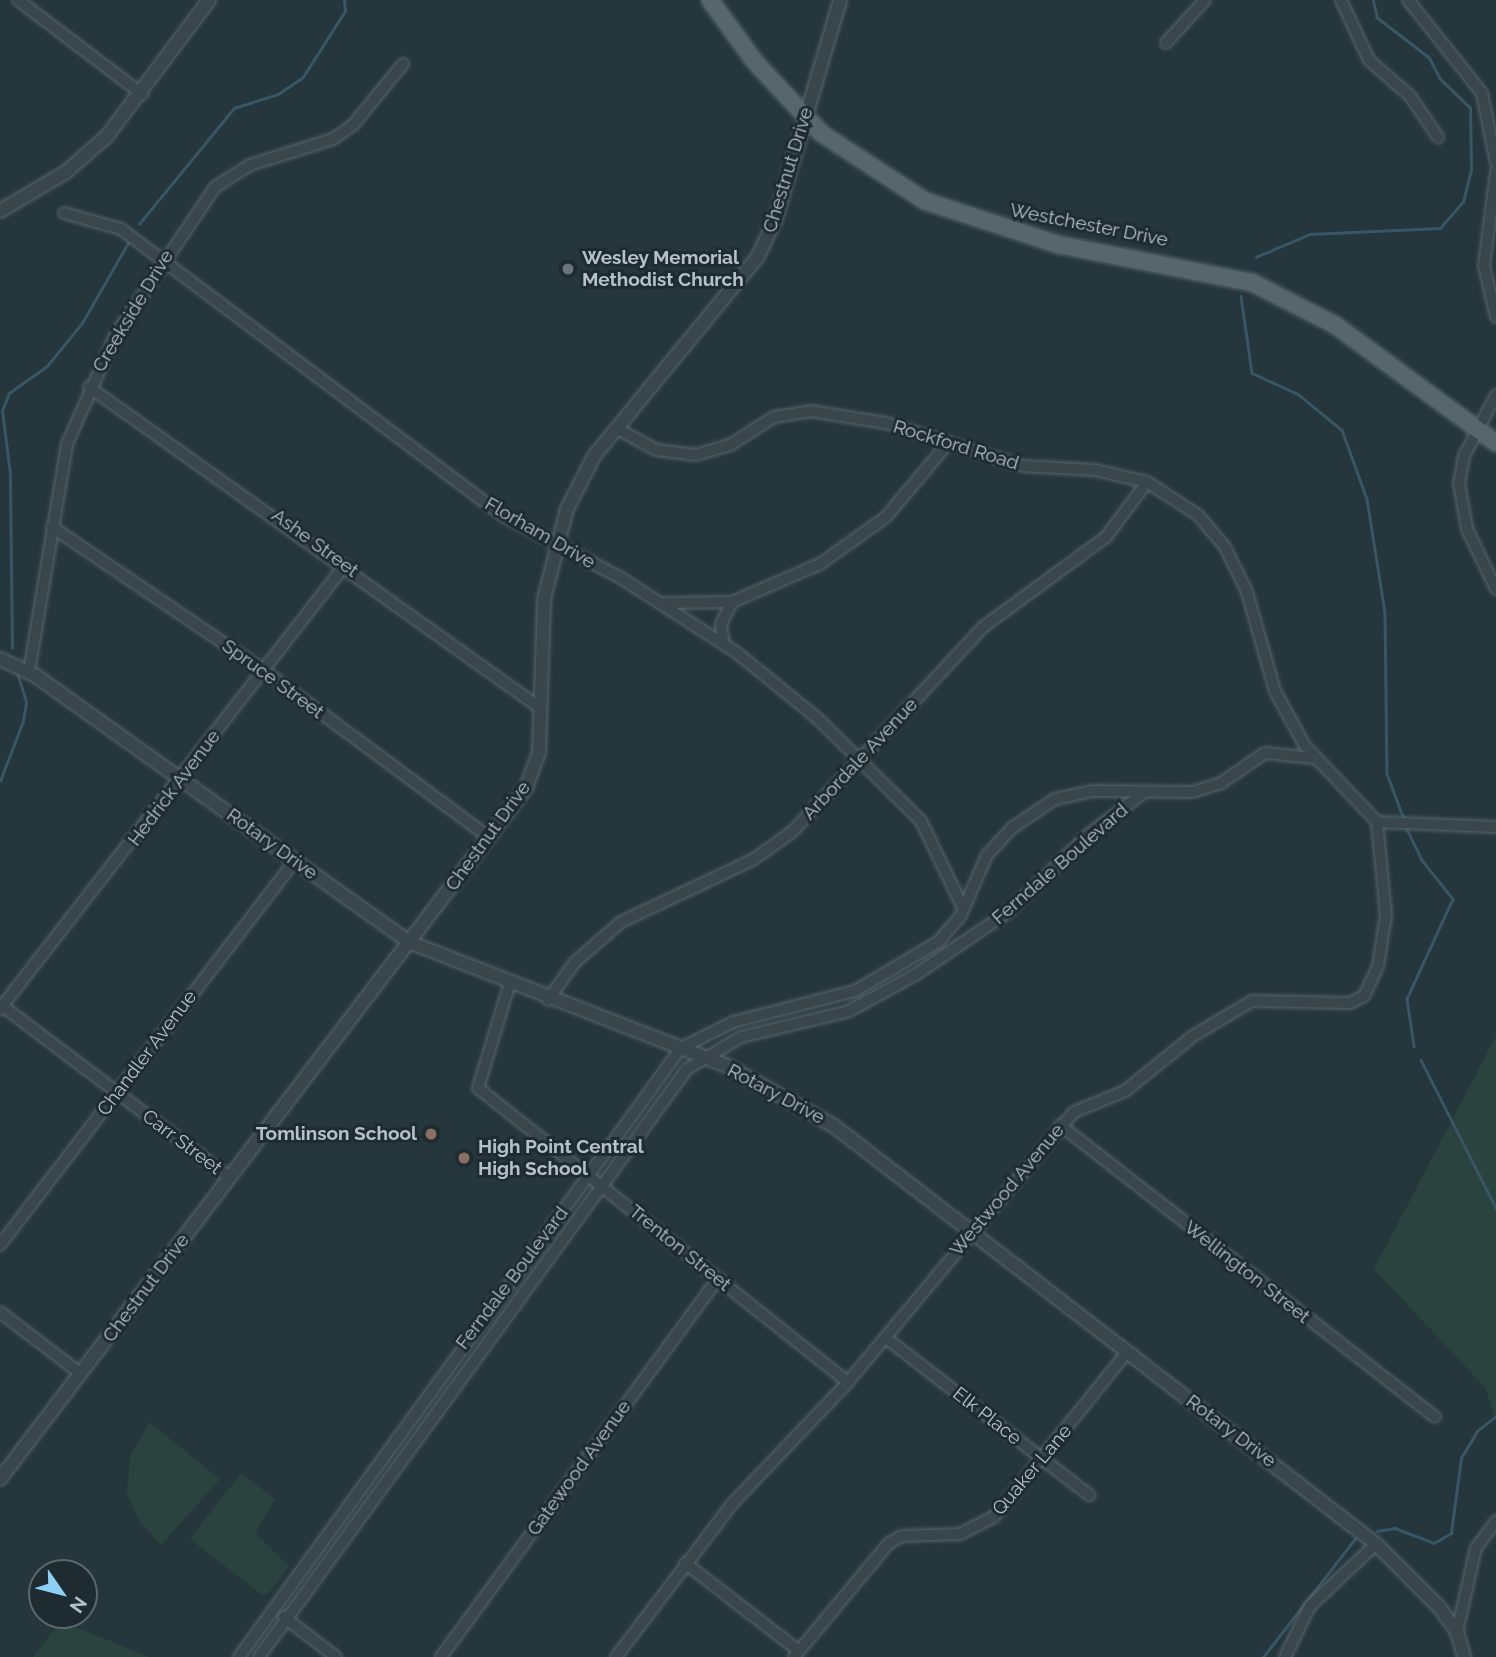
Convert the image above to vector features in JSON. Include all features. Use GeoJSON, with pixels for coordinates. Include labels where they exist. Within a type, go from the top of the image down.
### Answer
{"type":"FeatureCollection","features":[{"type":"Feature","properties":{"kind":"main road","name":"Westchester Drive"},"geometry":{"type":"LineString","coordinates":[[710,0],[805,116],[914,195],[985,225],[1203,268],[1297,303],[1496,443]]}},
{"type":"Feature","properties":{"kind":"street"},"geometry":{"type":"LineString","coordinates":[[18,0],[142,94]]}},
{"type":"Feature","properties":{"kind":"street"},"geometry":{"type":"LineString","coordinates":[[0,211],[66,172],[142,94],[209,0]]}},
{"type":"Feature","properties":{"kind":"street","name":"Chestnut Drive"},"geometry":{"type":"LineString","coordinates":[[0,1479],[490,838],[535,769],[539,635],[556,546],[578,483],[616,428],[758,256],[840,0]]}},
{"type":"Feature","properties":{"kind":"street"},"geometry":{"type":"LineString","coordinates":[[1166,43],[1205,0]]}},
{"type":"Feature","properties":{"kind":"street"},"geometry":{"type":"LineString","coordinates":[[1341,0],[1369,60],[1410,96],[1438,137]]}},
{"type":"Feature","properties":{"kind":"street"},"geometry":{"type":"LineString","coordinates":[[1408,0],[1482,93],[1496,163]]}},
{"type":"Feature","properties":{"kind":"street","name":"Creekside Drive"},"geometry":{"type":"LineString","coordinates":[[29,672],[67,444],[89,387],[165,260],[215,187],[250,165],[333,139],[353,125],[402,64]]}},
{"type":"Feature","properties":{"kind":"street"},"geometry":{"type":"LineString","coordinates":[[1496,172],[1484,266],[1496,317]]}},
{"type":"Feature","properties":{"kind":"street","name":"Florham Drive"},"geometry":{"type":"LineString","coordinates":[[64,213],[102,220],[165,260],[469,491],[556,546],[662,603],[724,644],[860,758],[921,821],[963,908]]}},
{"type":"Feature","properties":{"kind":"street","name":"Ashe Street"},"geometry":{"type":"LineString","coordinates":[[89,387],[345,565],[536,705]]}},
{"type":"Feature","properties":{"kind":"street"},"geometry":{"type":"LineString","coordinates":[[1496,396],[1464,456],[1460,502],[1496,589]]}},
{"type":"Feature","properties":{"kind":"street","name":"Rockford Road"},"geometry":{"type":"LineString","coordinates":[[616,428],[656,450],[695,454],[730,445],[774,417],[810,411],[855,416],[1022,466],[1095,470],[1147,482],[1198,515],[1232,558],[1275,691],[1314,758],[1377,822]]}},
{"type":"Feature","properties":{"kind":"street"},"geometry":{"type":"LineString","coordinates":[[662,603],[732,602],[799,576],[869,531],[903,500],[949,442]]}},
{"type":"Feature","properties":{"kind":"street","name":"Arbordale Avenue"},"geometry":{"type":"LineString","coordinates":[[548,1000],[606,933],[769,850],[983,627],[1106,537],[1147,482]]}},
{"type":"Feature","properties":{"kind":"street","name":"Spruce Street"},"geometry":{"type":"LineString","coordinates":[[52,527],[263,670],[490,838]]}},
{"type":"Feature","properties":{"kind":"street","name":"Hedrick Avenue"},"geometry":{"type":"LineString","coordinates":[[1,1007],[345,565]]}},
{"type":"Feature","properties":{"kind":"street"},"geometry":{"type":"LineString","coordinates":[[724,644],[722,624],[732,602]]}},
{"type":"Feature","properties":{"kind":"street","name":"Rotary Drive"},"geometry":{"type":"LineString","coordinates":[[0,659],[29,672],[181,777],[409,942],[509,986],[681,1048],[834,1126],[1376,1544],[1457,1632],[1464,1657]]}},
{"type":"Feature","properties":{"kind":"street","name":"Ferndale Boulevard"},"geometry":{"type":"LineString","coordinates":[[239,1657],[681,1048],[733,1021],[855,991],[938,942],[963,908],[987,855],[1034,811],[1079,793],[1192,792],[1221,783],[1265,753],[1314,758]]}},
{"type":"Feature","properties":{"kind":"street","name":"Ferndale Boulevard"},"geometry":{"type":"LineString","coordinates":[[259,1657],[603,1186],[701,1057],[741,1037],[849,1011],[948,954],[1007,913],[1088,834],[1143,793]]}},
{"type":"Feature","properties":{"kind":"street"},"geometry":{"type":"LineString","coordinates":[[1377,822],[1496,827]]}},
{"type":"Feature","properties":{"kind":"street","name":"Westwood Avenue"},"geometry":{"type":"LineString","coordinates":[[616,1657],[685,1563],[886,1338],[972,1230],[1074,1112],[1125,1091],[1193,1036],[1252,1001],[1350,1003],[1364,996],[1378,967],[1386,915],[1377,822]]}},
{"type":"Feature","properties":{"kind":"street","name":"Chandler Avenue"},"geometry":{"type":"LineString","coordinates":[[0,1245],[295,861]]}},
{"type":"Feature","properties":{"kind":"street"},"geometry":{"type":"LineString","coordinates":[[938,942],[948,954]]}},
{"type":"Feature","properties":{"kind":"street","name":"Trenton Street"},"geometry":{"type":"LineString","coordinates":[[509,986],[478,1088],[848,1382]]}},
{"type":"Feature","properties":{"kind":"street","name":"Carr Street"},"geometry":{"type":"LineString","coordinates":[[1,1007],[230,1178]]}},
{"type":"Feature","properties":{"kind":"street","name":"Wellington Street"},"geometry":{"type":"LineString","coordinates":[[1060,1125],[1435,1418]]}},
{"type":"Feature","properties":{"kind":"street","name":"Gatewood Avenue"},"geometry":{"type":"LineString","coordinates":[[441,1657],[718,1279]]}},
{"type":"Feature","properties":{"kind":"street"},"geometry":{"type":"LineString","coordinates":[[0,1312],[81,1374]]}},
{"type":"Feature","properties":{"kind":"street","name":"Elk Place"},"geometry":{"type":"LineString","coordinates":[[886,1338],[1089,1495]]}},
{"type":"Feature","properties":{"kind":"street","name":"Quaker Lane"},"geometry":{"type":"LineString","coordinates":[[797,1654],[889,1543],[902,1536],[960,1534],[985,1524],[1042,1459],[1127,1352]]}},
{"type":"Feature","properties":{"kind":"street"},"geometry":{"type":"LineString","coordinates":[[1457,1632],[1476,1548],[1496,1521]]}},
{"type":"Feature","properties":{"kind":"street"},"geometry":{"type":"LineString","coordinates":[[1285,1657],[1310,1606],[1376,1544]]}},
{"type":"Feature","properties":{"kind":"street"},"geometry":{"type":"LineString","coordinates":[[685,1563],[797,1654]]}},
{"type":"Feature","properties":{"kind":"street"},"geometry":{"type":"LineString","coordinates":[[274,1609],[336,1657]]}},
{"type":"Feature","properties":{"kind":"green space"},"geometry":{"type":"Polygon","coordinates":[[[1496,1036],[1496,1420],[1485,1387],[1374,1269],[1496,1036]]]}},
{"type":"Feature","properties":{"kind":"green space"},"geometry":{"type":"Polygon","coordinates":[[[149,1422],[220,1479],[161,1545],[139,1521],[127,1493],[130,1457],[149,1422]]]}},
{"type":"Feature","properties":{"kind":"green space"},"geometry":{"type":"Polygon","coordinates":[[[241,1473],[275,1499],[255,1533],[289,1566],[269,1593],[261,1594],[190,1539],[241,1473]]]}},
{"type":"Feature","properties":{"kind":"green space"},"geometry":{"type":"Polygon","coordinates":[[[55,1629],[81,1629],[149,1657],[33,1657],[55,1629]]]}},
{"type":"Feature","properties":{"kind":"waterway"},"geometry":{"type":"LineString","coordinates":[[139,224],[234,108],[278,94],[303,77],[345,11],[344,0]]}},
{"type":"Feature","properties":{"kind":"waterway"},"geometry":{"type":"LineString","coordinates":[[1256,257],[1310,234],[1440,228],[1463,202],[1471,170],[1470,108],[1440,79],[1429,58],[1377,18],[1373,0]]}},
{"type":"Feature","properties":{"kind":"waterway"},"geometry":{"type":"LineString","coordinates":[[12,648],[10,474],[2,411],[9,393],[47,366],[82,323],[128,243]]}},
{"type":"Feature","properties":{"kind":"waterway"},"geometry":{"type":"LineString","coordinates":[[1241,296],[1252,373],[1298,394],[1342,430],[1367,499],[1385,613],[1387,774],[1404,819]]}},
{"type":"Feature","properties":{"kind":"waterway"},"geometry":{"type":"LineString","coordinates":[[0,781],[23,721],[26,702],[17,673]]}},
{"type":"Feature","properties":{"kind":"waterway"},"geometry":{"type":"LineString","coordinates":[[1405,825],[1422,860],[1453,899],[1407,999],[1414,1046]]}},
{"type":"Feature","properties":{"kind":"waterway"},"geometry":{"type":"LineString","coordinates":[[1421,1060],[1496,1208]]}},
{"type":"Feature","properties":{"kind":"waterway"},"geometry":{"type":"LineString","coordinates":[[1377,1531],[1395,1528],[1434,1543],[1451,1533],[1461,1458],[1477,1431],[1496,1416]]}},
{"type":"Feature","properties":{"kind":"waterway"},"geometry":{"type":"LineString","coordinates":[[1263,1657],[1355,1539]]}},
{"type":"Feature","properties":{"kind":"place","name":"Wesley Memorial Methodist Church"},"geometry":{"type":"Point","coordinates":[568,269]}},
{"type":"Feature","properties":{"kind":"place","name":"Tomlinson School"},"geometry":{"type":"Point","coordinates":[431,1134]}},
{"type":"Feature","properties":{"kind":"place","name":"High Point Central High School"},"geometry":{"type":"Point","coordinates":[464,1158]}}]}
